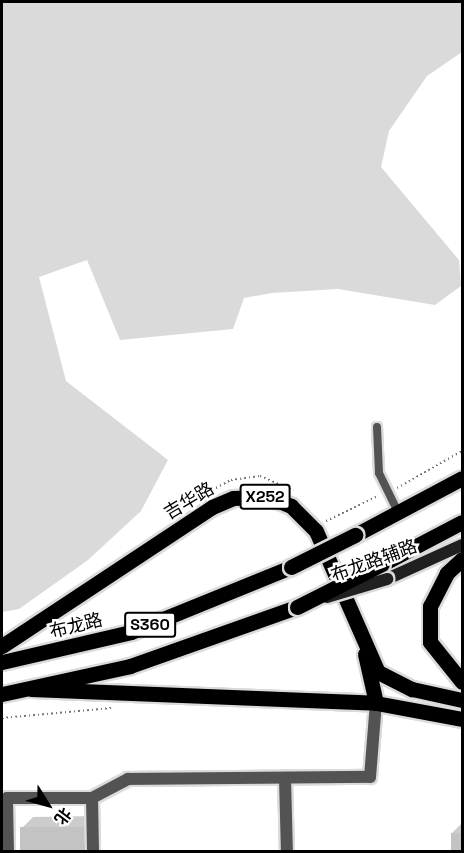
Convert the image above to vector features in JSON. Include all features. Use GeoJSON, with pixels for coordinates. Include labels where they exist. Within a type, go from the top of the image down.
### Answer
{"type":"FeatureCollection","features":[{"type":"Feature","properties":{"kind":"main road","name":"S360"},"geometry":{"type":"LineString","coordinates":[[398,513],[462,478]]}},
{"type":"Feature","properties":{"kind":"main road","name":"吉华路"},"geometry":{"type":"LineString","coordinates":[[2,646],[212,507],[251,495],[281,500],[316,531],[378,672],[392,683],[462,700]]}},
{"type":"Feature","properties":{"kind":"main road","name":"布龙路"},"geometry":{"type":"LineString","coordinates":[[2,662],[131,632],[291,567],[398,513]]}},
{"type":"Feature","properties":{"kind":"main road","name":"S360"},"geometry":{"type":"LineString","coordinates":[[2,694],[130,666],[297,607],[384,571],[462,522]]}},
{"type":"Feature","properties":{"kind":"main road","name":"布龙路辅路"},"geometry":{"type":"LineString","coordinates":[[384,571],[462,545]]}},
{"type":"Feature","properties":{"kind":"main road"},"geometry":{"type":"LineString","coordinates":[[462,559],[447,573],[430,606],[430,642],[462,682]]}},
{"type":"Feature","properties":{"kind":"main road"},"geometry":{"type":"LineString","coordinates":[[365,646],[376,703]]}},
{"type":"Feature","properties":{"kind":"main road"},"geometry":{"type":"LineString","coordinates":[[31,689],[376,703],[462,719]]}},
{"type":"Feature","properties":{"kind":"street"},"geometry":{"type":"LineString","coordinates":[[8,852],[7,798],[92,798],[128,779],[370,777],[376,703]]}},
{"type":"Feature","properties":{"kind":"street"},"geometry":{"type":"LineString","coordinates":[[285,778],[287,852]]}},
{"type":"Feature","properties":{"kind":"street"},"geometry":{"type":"LineString","coordinates":[[92,798],[93,852]]}},
{"type":"Feature","properties":{"kind":"lane"},"geometry":{"type":"LineString","coordinates":[[377,427],[379,473],[398,513]]}},
{"type":"Feature","properties":{"kind":"path"},"geometry":{"type":"LineString","coordinates":[[417,479],[462,451]]}},
{"type":"Feature","properties":{"kind":"path"},"geometry":{"type":"LineString","coordinates":[[2,718],[121,707]]}},
{"type":"Feature","properties":{"kind":"shaded area"},"geometry":{"type":"Polygon","coordinates":[[[2,2],[462,2],[462,52],[427,76],[389,131],[381,167],[459,260],[461,286],[435,305],[338,289],[272,293],[244,298],[233,329],[120,340],[87,260],[39,277],[66,381],[168,460],[141,511],[88,560],[19,609],[2,612],[2,2]]]}},
{"type":"Feature","properties":{"kind":"building"},"geometry":{"type":"Polygon","coordinates":[[[20,827],[85,827],[85,852],[20,852],[20,827]]]}},
{"type":"Feature","properties":{"kind":"building"},"geometry":{"type":"Polygon","coordinates":[[[451,833],[462,833],[462,852],[451,852],[451,833]]]}}]}
